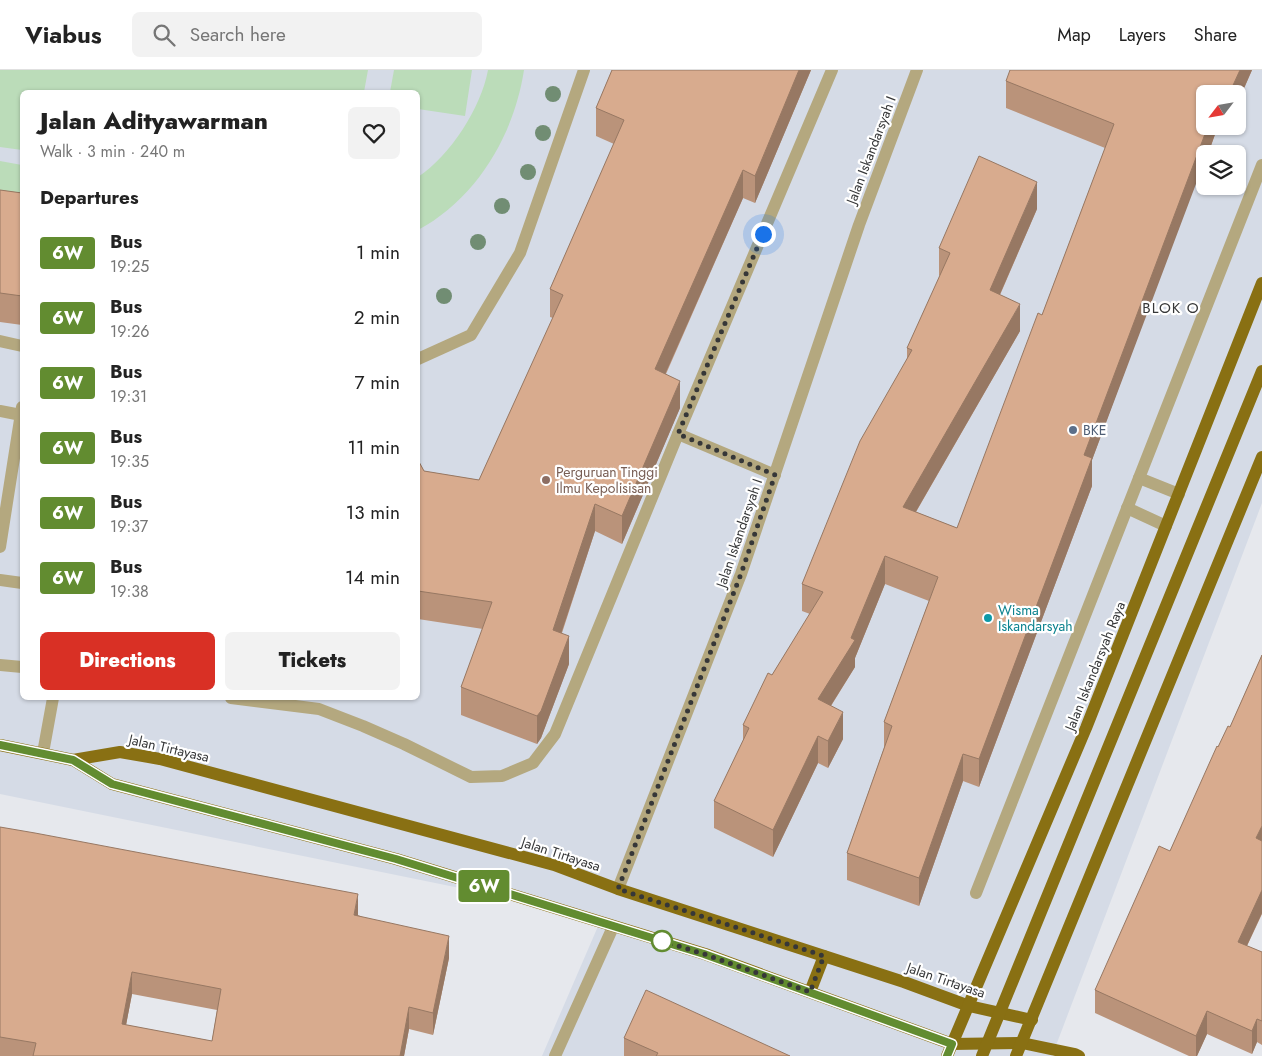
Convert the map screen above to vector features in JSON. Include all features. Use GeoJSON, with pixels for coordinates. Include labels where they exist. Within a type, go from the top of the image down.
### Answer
{"type":"FeatureCollection","features":[{"type":"Feature","properties":{"kind":"main road","name":"Jalan Iskandarsyah Raya"},"geometry":{"type":"LineString","coordinates":[[950,1050],[1086,728],[1262,283]]}},
{"type":"Feature","properties":{"kind":"main road"},"geometry":{"type":"LineString","coordinates":[[982,1056],[1262,371]]}},
{"type":"Feature","properties":{"kind":"main road"},"geometry":{"type":"LineString","coordinates":[[1016,1056],[1262,457]]}},
{"type":"Feature","properties":{"kind":"main road","name":"Jalan Tirtayasa"},"geometry":{"type":"LineString","coordinates":[[0,745],[73,760],[112,784],[396,859],[704,954],[810,992],[950,1050],[1022,1043],[1075,1055]]}},
{"type":"Feature","properties":{"kind":"main road","name":"Jalan Tirtayasa"},"geometry":{"type":"LineString","coordinates":[[73,760],[120,752],[160,759],[554,865],[618,889],[904,982],[969,1006],[1032,1020]]}},
{"type":"Feature","properties":{"kind":"main road"},"geometry":{"type":"LineString","coordinates":[[810,992],[824,956]]}},
{"type":"Feature","properties":{"kind":"street"},"geometry":{"type":"LineString","coordinates":[[420,358],[471,335],[520,253],[584,70]]}},
{"type":"Feature","properties":{"kind":"street"},"geometry":{"type":"LineString","coordinates":[[247,700],[320,709],[404,744],[471,777],[502,776],[533,763],[554,734],[832,70]]}},
{"type":"Feature","properties":{"kind":"street","name":"Jalan Iskandarsyah I"},"geometry":{"type":"LineString","coordinates":[[618,889],[741,574],[859,225],[917,70]]}},
{"type":"Feature","properties":{"kind":"street"},"geometry":{"type":"LineString","coordinates":[[976,893],[1262,166]]}},
{"type":"Feature","properties":{"kind":"street"},"geometry":{"type":"LineString","coordinates":[[0,341],[20,346]]}},
{"type":"Feature","properties":{"kind":"street"},"geometry":{"type":"LineString","coordinates":[[0,411],[20,411]]}},
{"type":"Feature","properties":{"kind":"street"},"geometry":{"type":"LineString","coordinates":[[0,547],[20,423]]}},
{"type":"Feature","properties":{"kind":"street"},"geometry":{"type":"LineString","coordinates":[[678,434],[775,475]]}},
{"type":"Feature","properties":{"kind":"street"},"geometry":{"type":"LineString","coordinates":[[1139,478],[1179,494]]}},
{"type":"Feature","properties":{"kind":"street"},"geometry":{"type":"LineString","coordinates":[[1127,508],[1166,526]]}},
{"type":"Feature","properties":{"kind":"street"},"geometry":{"type":"LineString","coordinates":[[0,580],[20,583]]}},
{"type":"Feature","properties":{"kind":"street"},"geometry":{"type":"LineString","coordinates":[[0,665],[20,667]]}},
{"type":"Feature","properties":{"kind":"street"},"geometry":{"type":"LineString","coordinates":[[44,753],[53,700]]}},
{"type":"Feature","properties":{"kind":"street"},"geometry":{"type":"LineString","coordinates":[[555,1056],[613,926]]}},
{"type":"Feature","properties":{"kind":"shaded area"},"geometry":{"type":"Polygon","coordinates":[[[0,70],[1262,70],[1262,503],[1052,1056],[542,1056],[602,917],[0,794],[0,70]]]}},
{"type":"Feature","properties":{"kind":"green space"},"geometry":{"type":"Polygon","coordinates":[[[0,70],[368,70],[364,90],[20,90],[20,150],[0,147],[0,70]]]}},
{"type":"Feature","properties":{"kind":"green space"},"geometry":{"type":"Polygon","coordinates":[[[394,70],[472,70],[465,116],[420,109],[420,90],[390,90],[394,70]]]}},
{"type":"Feature","properties":{"kind":"green space"},"geometry":{"type":"Polygon","coordinates":[[[488,70],[524,70],[512,118],[502,141],[489,162],[458,201],[439,217],[420,229],[420,176],[441,157],[462,130],[479,100],[488,70]]]}},
{"type":"Feature","properties":{"kind":"green space"},"geometry":{"type":"Polygon","coordinates":[[[0,161],[20,165],[20,211],[0,207],[0,161]]]}},
{"type":"Feature","properties":{"kind":"building"},"geometry":{"type":"Polygon","coordinates":[[[612,70],[799,70],[755,176],[743,170],[655,369],[680,381],[622,516],[595,504],[553,630],[569,636],[541,711],[537,716],[461,687],[492,602],[420,591],[420,464],[424,471],[479,480],[563,295],[550,289],[624,120],[596,108],[612,70]]]}},
{"type":"Feature","properties":{"kind":"building"},"geometry":{"type":"Polygon","coordinates":[[[1010,70],[1240,70],[1233,85],[1196,85],[1196,135],[1205,135],[1201,145],[1196,145],[1196,158],[1084,455],[1092,458],[979,759],[963,754],[919,878],[847,853],[892,726],[884,722],[938,577],[885,556],[851,638],[855,640],[818,699],[843,712],[828,741],[818,736],[773,830],[714,801],[749,728],[743,725],[768,673],[772,675],[823,592],[802,584],[860,441],[912,350],[907,348],[950,253],[939,248],[979,156],[1037,182],[990,290],[1020,304],[903,507],[957,528],[1038,313],[1042,315],[1114,124],[1006,81],[1010,70]]]}},
{"type":"Feature","properties":{"kind":"building"},"geometry":{"type":"Polygon","coordinates":[[[0,190],[20,193],[20,296],[0,293],[0,190]]]}},
{"type":"Feature","properties":{"kind":"building"},"geometry":{"type":"Polygon","coordinates":[[[1262,655],[1262,826],[1256,838],[1262,841],[1262,890],[1238,942],[1262,952],[1262,1021],[1257,1019],[1252,1031],[1207,1011],[1196,1036],[1095,990],[1159,846],[1170,851],[1217,746],[1228,726],[1230,727],[1262,655]]]}},
{"type":"Feature","properties":{"kind":"building"},"geometry":{"type":"Polygon","coordinates":[[[0,827],[358,894],[354,915],[449,936],[433,1013],[409,1007],[400,1056],[33,1056],[36,1043],[0,1037],[0,827]],[[132,972],[122,1024],[212,1041],[221,989],[132,972]]]}},
{"type":"Feature","properties":{"kind":"building"},"geometry":{"type":"Polygon","coordinates":[[[646,990],[790,1056],[656,1056],[658,1053],[624,1038],[646,990]]]}},
{"type":"Feature","properties":{"kind":"bus line","name":"6W"},"geometry":{"type":"LineString","coordinates":[[0,745],[73,760],[112,784],[396,859],[704,954],[952,1044],[947,1056]]}},
{"type":"Feature","properties":{"kind":"place","name":"BKE"},"geometry":{"type":"Point","coordinates":[1073,430]}},
{"type":"Feature","properties":{"kind":"place","name":"Perguruan Tinggi Ilmu Kepolisisan"},"geometry":{"type":"Point","coordinates":[546,480]}},
{"type":"Feature","properties":{"kind":"place","name":"Wisma Iskandarsyah"},"geometry":{"type":"Point","coordinates":[988,618]}},
{"type":"Feature","properties":{"kind":"district","name":"BLOK O"},"geometry":{"type":"Point","coordinates":[1171,308]}},
{"type":"Feature","properties":{"kind":"route"},"geometry":{"type":"LineString","coordinates":[[662,941],[810,992],[824,956],[618,889],[741,574],[775,475],[678,434],[763,234]]}}]}
